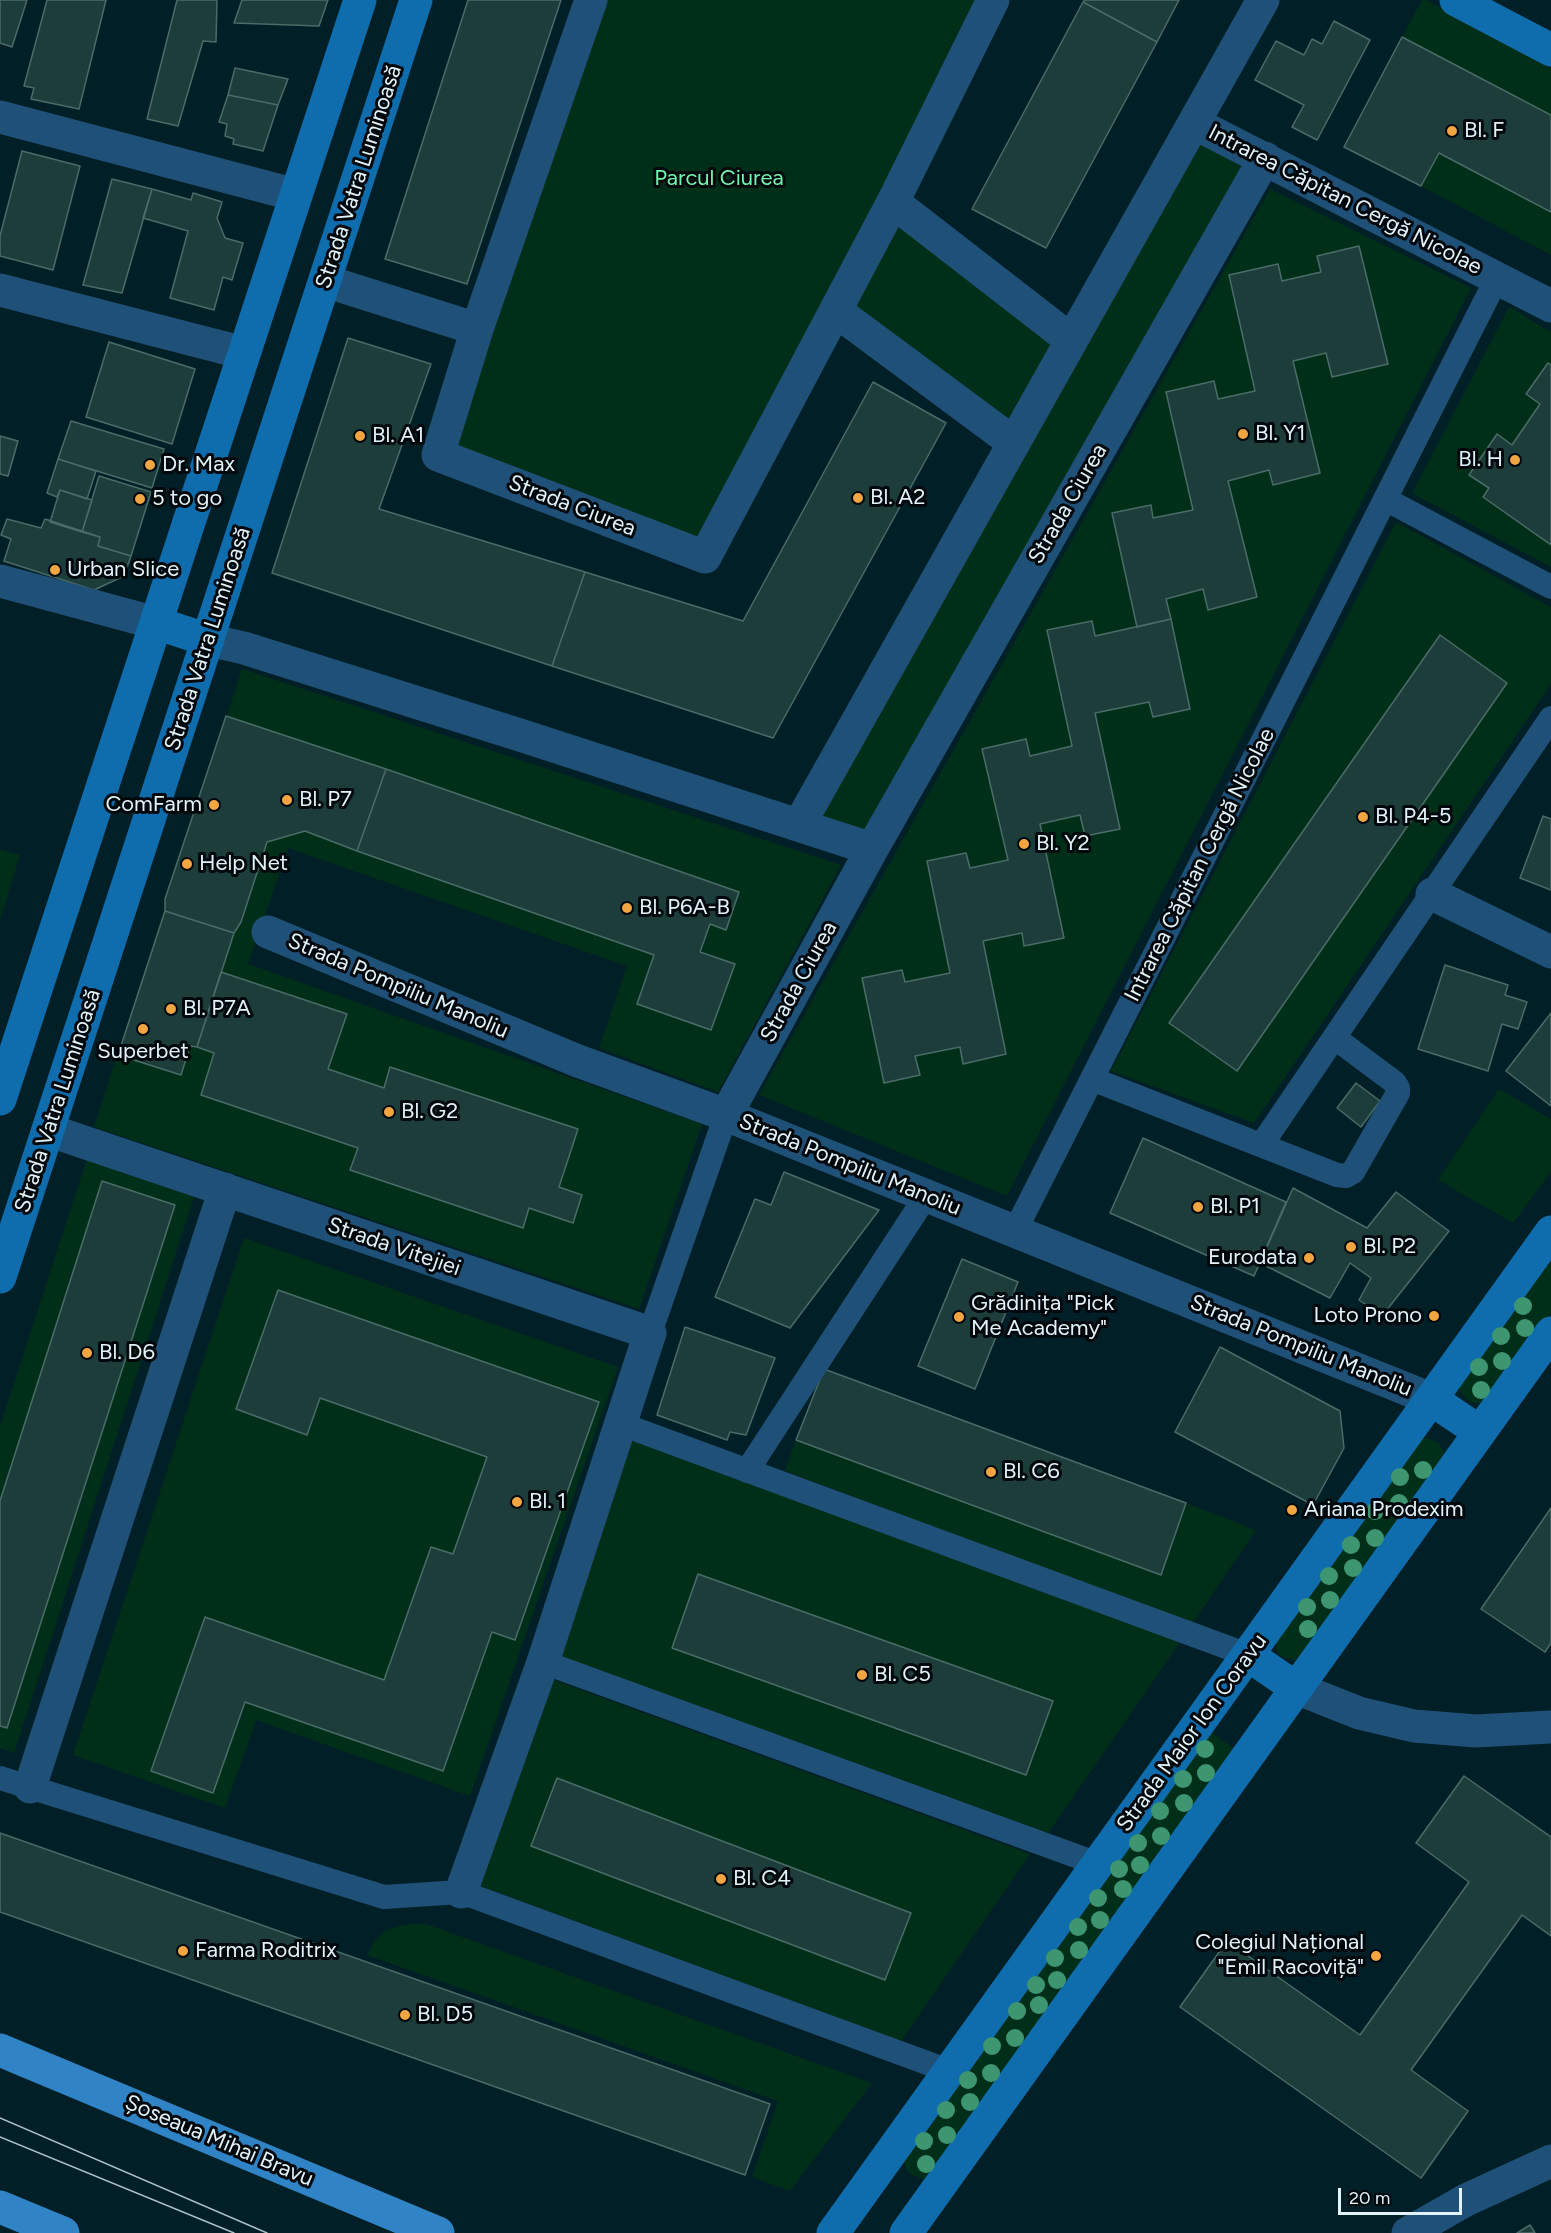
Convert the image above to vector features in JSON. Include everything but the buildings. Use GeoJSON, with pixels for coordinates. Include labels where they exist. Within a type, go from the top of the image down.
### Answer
{"type":"FeatureCollection","features":[{"type":"Feature","properties":{"kind":"main road","name":"Șoseaua Mihai Bravu"},"geometry":{"type":"LineString","coordinates":[[0,2050],[438,2233]]}},
{"type":"Feature","properties":{"kind":"main road"},"geometry":{"type":"LineString","coordinates":[[0,2206],[63,2233]]}},
{"type":"Feature","properties":{"kind":"street"},"geometry":{"type":"LineString","coordinates":[[0,1099],[360,0]]}},
{"type":"Feature","properties":{"kind":"street","name":"Strada Vatra Luminoasă"},"geometry":{"type":"LineString","coordinates":[[0,1277],[416,0]]}},
{"type":"Feature","properties":{"kind":"street","name":"Strada Ciurea"},"geometry":{"type":"LineString","coordinates":[[591,0],[477,329],[438,455],[705,556],[893,202],[993,0]]}},
{"type":"Feature","properties":{"kind":"street"},"geometry":{"type":"LineString","coordinates":[[799,825],[1263,0]]}},
{"type":"Feature","properties":{"kind":"street"},"geometry":{"type":"LineString","coordinates":[[1456,0],[1551,50]]}},
{"type":"Feature","properties":{"kind":"street"},"geometry":{"type":"LineString","coordinates":[[0,117],[296,195]]}},
{"type":"Feature","properties":{"kind":"street","name":"Intrarea Căpitan Cergă Nicolae"},"geometry":{"type":"LineString","coordinates":[[1194,123],[1551,306]]}},
{"type":"Feature","properties":{"kind":"street","name":"Strada Ciurea"},"geometry":{"type":"LineString","coordinates":[[726,1115],[872,849],[1265,158]]}},
{"type":"Feature","properties":{"kind":"street"},"geometry":{"type":"LineString","coordinates":[[893,202],[1071,340]]}},
{"type":"Feature","properties":{"kind":"street"},"geometry":{"type":"LineString","coordinates":[[325,281],[477,329]]}},
{"type":"Feature","properties":{"kind":"street"},"geometry":{"type":"LineString","coordinates":[[0,290],[244,353]]}},
{"type":"Feature","properties":{"kind":"street"},"geometry":{"type":"LineString","coordinates":[[836,311],[1014,443]]}},
{"type":"Feature","properties":{"kind":"street"},"geometry":{"type":"LineString","coordinates":[[0,581],[255,652],[872,849]]}},
{"type":"Feature","properties":{"kind":"street"},"geometry":{"type":"LineString","coordinates":[[1432,894],[1551,952]]}},
{"type":"Feature","properties":{"kind":"street","name":"Strada Pompiliu Manoliu"},"geometry":{"type":"LineString","coordinates":[[268,932],[578,1061],[726,1115],[1431,1400]]}},
{"type":"Feature","properties":{"kind":"street","name":"Strada Vitejiei"},"geometry":{"type":"LineString","coordinates":[[48,1130],[650,1333]]}},
{"type":"Feature","properties":{"kind":"street"},"geometry":{"type":"LineString","coordinates":[[15,1783],[225,1189]]}},
{"type":"Feature","properties":{"kind":"street","name":"Strada Maior Ion Coravu"},"geometry":{"type":"LineString","coordinates":[[833,2233],[1551,1232]]}},
{"type":"Feature","properties":{"kind":"street"},"geometry":{"type":"LineString","coordinates":[[461,1892],[543,1662],[650,1333]]}},
{"type":"Feature","properties":{"kind":"street"},"geometry":{"type":"LineString","coordinates":[[906,2233],[1551,1333]]}},
{"type":"Feature","properties":{"kind":"street"},"geometry":{"type":"LineString","coordinates":[[1431,1400],[1480,1432]]}},
{"type":"Feature","properties":{"kind":"street"},"geometry":{"type":"LineString","coordinates":[[1248,1655],[1296,1689],[1359,1713],[1414,1726],[1476,1731],[1551,1726]]}},
{"type":"Feature","properties":{"kind":"street"},"geometry":{"type":"LineString","coordinates":[[1408,2233],[1466,2200],[1551,2161]]}},
{"type":"Feature","properties":{"kind":"lane","name":"Intrarea Căpitan Cergă Nicolae"},"geometry":{"type":"LineString","coordinates":[[1015,1231],[1497,278]]}},
{"type":"Feature","properties":{"kind":"lane"},"geometry":{"type":"LineString","coordinates":[[1385,499],[1551,587]]}},
{"type":"Feature","properties":{"kind":"lane"},"geometry":{"type":"LineString","coordinates":[[1262,1144],[1551,718]]}},
{"type":"Feature","properties":{"kind":"lane"},"geometry":{"type":"LineString","coordinates":[[1092,1079],[1338,1175],[1346,1176],[1353,1172],[1398,1093],[1398,1088],[1394,1082],[1335,1038]]}},
{"type":"Feature","properties":{"kind":"lane"},"geometry":{"type":"LineString","coordinates":[[650,1333],[726,1115]]}},
{"type":"Feature","properties":{"kind":"lane"},"geometry":{"type":"LineString","coordinates":[[747,1471],[926,1196]]}},
{"type":"Feature","properties":{"kind":"lane"},"geometry":{"type":"LineString","coordinates":[[621,1424],[1248,1655]]}},
{"type":"Feature","properties":{"kind":"lane"},"geometry":{"type":"LineString","coordinates":[[543,1662],[1098,1864]]}},
{"type":"Feature","properties":{"kind":"lane"},"geometry":{"type":"LineString","coordinates":[[15,1783],[384,1897],[461,1892],[949,2071]]}},
{"type":"Feature","properties":{"kind":"green space","name":"Parcul Ciurea"},"geometry":{"type":"Polygon","coordinates":[[[606,0],[981,0],[883,204],[1061,342],[1010,431],[832,299],[702,546],[451,450],[606,0]]]}},
{"type":"Feature","properties":{"kind":"green space"},"geometry":{"type":"Polygon","coordinates":[[[1422,0],[1426,0],[1551,68],[1551,115],[1402,37],[1422,0]]]}},
{"type":"Feature","properties":{"kind":"green space"},"geometry":{"type":"Polygon","coordinates":[[[1198,138],[1248,164],[864,833],[815,816],[1198,138]]]}},
{"type":"Feature","properties":{"kind":"green space"},"geometry":{"type":"Polygon","coordinates":[[[1439,153],[1551,211],[1551,255],[1421,186],[1439,153]]]}},
{"type":"Feature","properties":{"kind":"green space"},"geometry":{"type":"Polygon","coordinates":[[[1270,189],[1471,288],[1007,1196],[759,1095],[1270,189]]]}},
{"type":"Feature","properties":{"kind":"green space"},"geometry":{"type":"Polygon","coordinates":[[[1509,307],[1551,332],[1551,567],[1412,493],[1509,307]]]}},
{"type":"Feature","properties":{"kind":"green space"},"geometry":{"type":"Polygon","coordinates":[[[1396,522],[1551,607],[1551,684],[1254,1123],[1111,1071],[1396,522]]]}},
{"type":"Feature","properties":{"kind":"green space"},"geometry":{"type":"Polygon","coordinates":[[[242,669],[841,865],[718,1092],[599,1048],[627,966],[288,848],[248,964],[702,1124],[639,1309],[94,1127],[242,669]]]}},
{"type":"Feature","properties":{"kind":"green space"},"geometry":{"type":"Polygon","coordinates":[[[0,850],[20,855],[0,920],[0,850]]]}},
{"type":"Feature","properties":{"kind":"green space"},"geometry":{"type":"Polygon","coordinates":[[[1499,1089],[1551,1119],[1551,1172],[1513,1223],[1438,1180],[1499,1089]]]}},
{"type":"Feature","properties":{"kind":"green space","name":"Bl. D6"},"geometry":{"type":"Polygon","coordinates":[[[87,1159],[195,1194],[14,1753],[0,1748],[0,1426],[87,1159]]]}},
{"type":"Feature","properties":{"kind":"green space"},"geometry":{"type":"Polygon","coordinates":[[[244,1238],[618,1367],[470,1796],[256,1720],[225,1808],[73,1755],[244,1238]]]}},
{"type":"Feature","properties":{"kind":"green space"},"geometry":{"type":"Polygon","coordinates":[[[1551,1253],[1551,1313],[1487,1402],[1475,1403],[1467,1400],[1458,1388],[1551,1253]]]}},
{"type":"Feature","properties":{"kind":"green space"},"geometry":{"type":"Polygon","coordinates":[[[1424,1437],[1438,1442],[1445,1453],[1297,1661],[1283,1657],[1278,1653],[1276,1636],[1418,1439],[1424,1437]]]}},
{"type":"Feature","properties":{"kind":"green space"},"geometry":{"type":"Polygon","coordinates":[[[630,1440],[1181,1641],[1048,1833],[560,1656],[630,1440]]]}},
{"type":"Feature","properties":{"kind":"green space"},"geometry":{"type":"Polygon","coordinates":[[[796,1440],[1161,1575],[1186,1503],[1256,1530],[1192,1624],[785,1471],[796,1440]]]}},
{"type":"Feature","properties":{"kind":"green space"},"geometry":{"type":"Polygon","coordinates":[[[551,1679],[1030,1854],[901,2041],[478,1885],[551,1679]]]}},
{"type":"Feature","properties":{"kind":"green space"},"geometry":{"type":"Polygon","coordinates":[[[1208,1730],[1237,1751],[924,2179],[912,2175],[907,2170],[902,2157],[1208,1730]]]}},
{"type":"Feature","properties":{"kind":"green space"},"geometry":{"type":"Polygon","coordinates":[[[411,1924],[426,1924],[872,2083],[790,2191],[752,2177],[778,2101],[367,1955],[383,1932],[411,1924]]]}},
{"type":"Feature","properties":{"kind":"tram line"},"geometry":{"type":"LineString","coordinates":[[0,2118],[267,2233]]}},
{"type":"Feature","properties":{"kind":"tram line"},"geometry":{"type":"LineString","coordinates":[[0,2137],[234,2233]]}},
{"type":"Feature","properties":{"kind":"place","name":"Bl. F"},"geometry":{"type":"Point","coordinates":[1452,131]}},
{"type":"Feature","properties":{"kind":"place","name":"Bl. Y1"},"geometry":{"type":"Point","coordinates":[1243,434]}},
{"type":"Feature","properties":{"kind":"place","name":"Bl. A1"},"geometry":{"type":"Point","coordinates":[360,436]}},
{"type":"Feature","properties":{"kind":"place","name":"Bl. H"},"geometry":{"type":"Point","coordinates":[1515,460]}},
{"type":"Feature","properties":{"kind":"place","name":"Dr. Max"},"geometry":{"type":"Point","coordinates":[150,465]}},
{"type":"Feature","properties":{"kind":"place","name":"Bl. A2"},"geometry":{"type":"Point","coordinates":[858,498]}},
{"type":"Feature","properties":{"kind":"place","name":"5 to go"},"geometry":{"type":"Point","coordinates":[140,499]}},
{"type":"Feature","properties":{"kind":"place","name":"Urban Slice"},"geometry":{"type":"Point","coordinates":[55,570]}},
{"type":"Feature","properties":{"kind":"place","name":"Bl. P7"},"geometry":{"type":"Point","coordinates":[287,800]}},
{"type":"Feature","properties":{"kind":"place","name":"ComFarm"},"geometry":{"type":"Point","coordinates":[214,805]}},
{"type":"Feature","properties":{"kind":"place","name":"Bl. P4-5"},"geometry":{"type":"Point","coordinates":[1363,817]}},
{"type":"Feature","properties":{"kind":"place","name":"Bl. Y2"},"geometry":{"type":"Point","coordinates":[1024,844]}},
{"type":"Feature","properties":{"kind":"place","name":"Help Net"},"geometry":{"type":"Point","coordinates":[187,864]}},
{"type":"Feature","properties":{"kind":"place","name":"Bl. P6A-B"},"geometry":{"type":"Point","coordinates":[627,908]}},
{"type":"Feature","properties":{"kind":"place","name":"Bl. P7A"},"geometry":{"type":"Point","coordinates":[171,1009]}},
{"type":"Feature","properties":{"kind":"place","name":"Superbet"},"geometry":{"type":"Point","coordinates":[143,1029]}},
{"type":"Feature","properties":{"kind":"place","name":"Bl. G2"},"geometry":{"type":"Point","coordinates":[389,1112]}},
{"type":"Feature","properties":{"kind":"place","name":"Bl. P1"},"geometry":{"type":"Point","coordinates":[1198,1207]}},
{"type":"Feature","properties":{"kind":"place","name":"Bl. P2"},"geometry":{"type":"Point","coordinates":[1351,1247]}},
{"type":"Feature","properties":{"kind":"place","name":"Eurodata"},"geometry":{"type":"Point","coordinates":[1309,1258]}},
{"type":"Feature","properties":{"kind":"place","name":"Loto Prono"},"geometry":{"type":"Point","coordinates":[1434,1316]}},
{"type":"Feature","properties":{"kind":"place","name":"Grădinița \"Pick Me Academy\""},"geometry":{"type":"Point","coordinates":[959,1317]}},
{"type":"Feature","properties":{"kind":"place","name":"Bl. D6"},"geometry":{"type":"Point","coordinates":[87,1353]}},
{"type":"Feature","properties":{"kind":"place","name":"Bl. C6"},"geometry":{"type":"Point","coordinates":[991,1472]}},
{"type":"Feature","properties":{"kind":"place","name":"Bl. 1"},"geometry":{"type":"Point","coordinates":[517,1502]}},
{"type":"Feature","properties":{"kind":"place","name":"Ariana Prodexim"},"geometry":{"type":"Point","coordinates":[1292,1510]}},
{"type":"Feature","properties":{"kind":"place","name":"Bl. C5"},"geometry":{"type":"Point","coordinates":[862,1675]}},
{"type":"Feature","properties":{"kind":"place","name":"Bl. C4"},"geometry":{"type":"Point","coordinates":[721,1879]}},
{"type":"Feature","properties":{"kind":"place","name":"Farma Roditrix"},"geometry":{"type":"Point","coordinates":[183,1951]}},
{"type":"Feature","properties":{"kind":"place","name":"Colegiul Național \"Emil Racoviță\""},"geometry":{"type":"Point","coordinates":[1376,1956]}},
{"type":"Feature","properties":{"kind":"place","name":"Bl. D5"},"geometry":{"type":"Point","coordinates":[405,2015]}}]}
